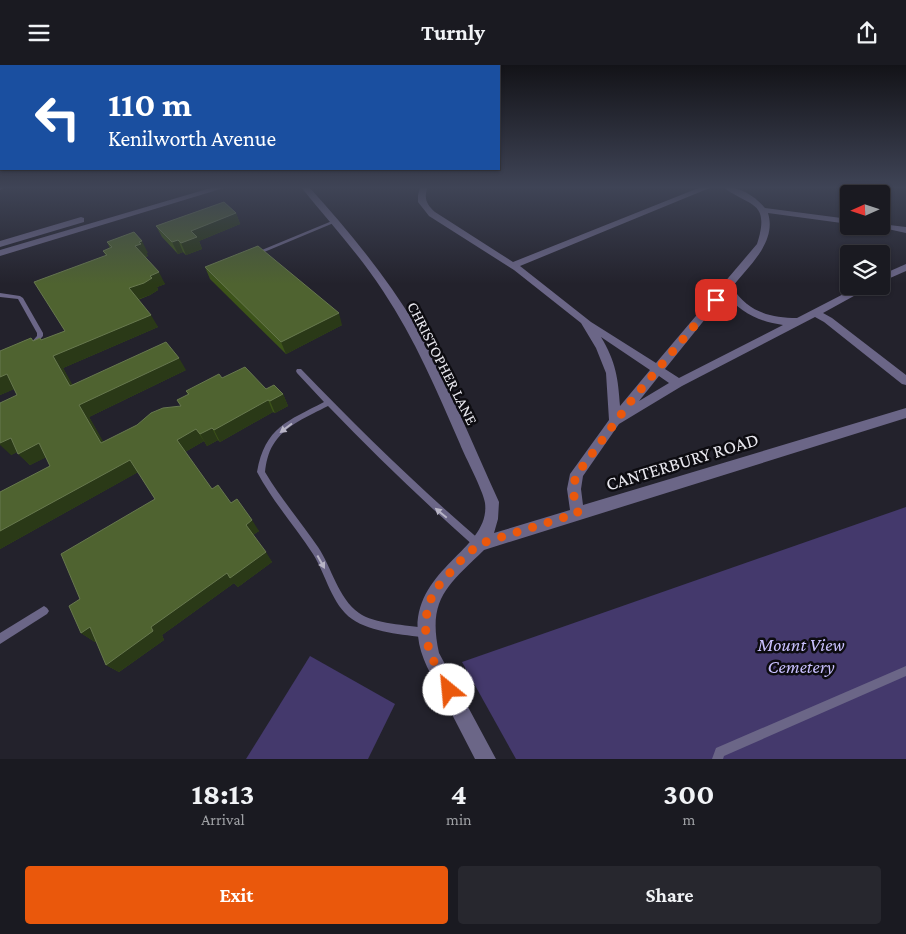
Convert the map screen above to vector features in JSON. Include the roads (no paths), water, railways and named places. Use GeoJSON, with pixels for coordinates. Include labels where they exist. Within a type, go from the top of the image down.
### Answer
{"type":"FeatureCollection","features":[{"type":"Feature","properties":{"kind":"street"},"geometry":{"type":"LineString","coordinates":[[0,244],[84,219]]}},
{"type":"Feature","properties":{"kind":"street"},"geometry":{"type":"LineString","coordinates":[[0,253],[114,219]]}},
{"type":"Feature","properties":{"kind":"street","name":"CHRISTOPHER LANE"},"geometry":{"type":"LineString","coordinates":[[332,219],[383,284],[411,328],[492,502],[492,515],[489,526],[479,544]]}},
{"type":"Feature","properties":{"kind":"street"},"geometry":{"type":"LineString","coordinates":[[441,219],[513,265],[586,321],[678,383]]}},
{"type":"Feature","properties":{"kind":"street"},"geometry":{"type":"LineString","coordinates":[[513,265],[628,219]]}},
{"type":"Feature","properties":{"kind":"street"},"geometry":{"type":"LineString","coordinates":[[578,513],[572,493],[573,483],[577,474],[615,421],[761,245],[766,226],[765,219]]}},
{"type":"Feature","properties":{"kind":"street"},"geometry":{"type":"LineString","coordinates":[[890,228],[906,230]]}},
{"type":"Feature","properties":{"kind":"street"},"geometry":{"type":"LineString","coordinates":[[890,275],[906,267]]}},
{"type":"Feature","properties":{"kind":"street"},"geometry":{"type":"LineString","coordinates":[[726,287],[737,303],[752,312],[773,320],[799,321]]}},
{"type":"Feature","properties":{"kind":"street"},"geometry":{"type":"LineString","coordinates":[[615,421],[678,383],[850,295]]}},
{"type":"Feature","properties":{"kind":"street"},"geometry":{"type":"LineString","coordinates":[[815,313],[828,320],[906,381]]}},
{"type":"Feature","properties":{"kind":"street"},"geometry":{"type":"LineString","coordinates":[[586,321],[602,348],[612,373],[615,421]]}},
{"type":"Feature","properties":{"kind":"street","name":"CANTERBURY ROAD"},"geometry":{"type":"LineString","coordinates":[[486,759],[431,656],[426,633],[428,607],[434,591],[462,559],[479,544],[906,413]]}},
{"type":"Feature","properties":{"kind":"lane"},"geometry":{"type":"LineString","coordinates":[[249,257],[334,222]]}},
{"type":"Feature","properties":{"kind":"lane"},"geometry":{"type":"LineString","coordinates":[[0,295],[20,298],[40,333],[40,336],[29,347]]}},
{"type":"Feature","properties":{"kind":"lane"},"geometry":{"type":"LineString","coordinates":[[299,371],[328,403],[434,507],[479,544]]}},
{"type":"Feature","properties":{"kind":"lane"},"geometry":{"type":"LineString","coordinates":[[328,403],[287,426],[274,438],[265,451],[260,472],[269,488],[321,560],[334,587],[350,612],[363,621],[426,633]]}},
{"type":"Feature","properties":{"kind":"lane"},"geometry":{"type":"LineString","coordinates":[[0,639],[44,611]]}},
{"type":"Feature","properties":{"kind":"lane"},"geometry":{"type":"LineString","coordinates":[[717,759],[720,752],[906,671]]}},
{"type":"Feature","properties":{"kind":"park label","name":"Mount View Cemetery"},"geometry":{"type":"Point","coordinates":[801,655]}}]}
